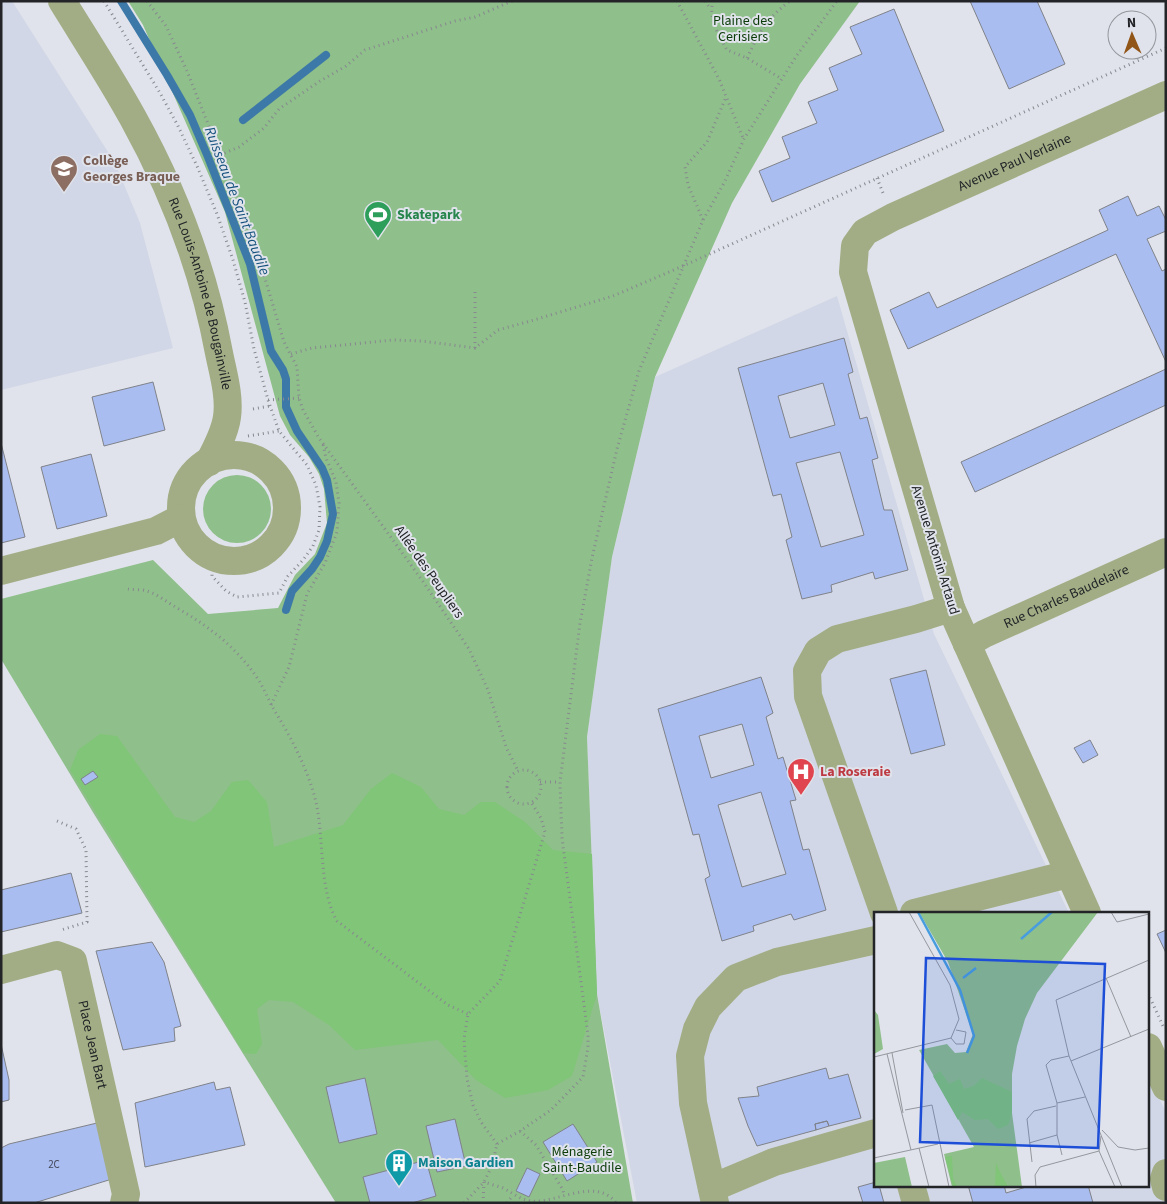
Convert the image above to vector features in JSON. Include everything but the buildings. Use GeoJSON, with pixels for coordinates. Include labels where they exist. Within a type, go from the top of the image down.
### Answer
{"type":"FeatureCollection","features":[{"type":"Feature","properties":{"kind":"street","name":"Rue Louis-Antoine de Bougainville"},"geometry":{"type":"LineString","coordinates":[[62,1],[134,119],[176,208],[198,270],[215,330],[228,414],[217,445],[208,462]]}},
{"type":"Feature","properties":{"kind":"street","name":"Avenue Paul Verlaine"},"geometry":{"type":"LineString","coordinates":[[865,232],[902,213],[1166,94]]}},
{"type":"Feature","properties":{"kind":"street","name":"Avenue Antonin Artaud"},"geometry":{"type":"LineString","coordinates":[[865,232],[855,246],[853,272],[952,608],[1087,912]]}},
{"type":"Feature","properties":{"kind":"street"},"geometry":{"type":"LineString","coordinates":[[228,414],[243,437],[249,457]]}},
{"type":"Feature","properties":{"kind":"street"},"geometry":{"type":"LineString","coordinates":[[232,455],[249,457],[265,465],[277,477],[285,493],[287,510],[284,527],[276,542],[262,554],[246,560],[229,562],[212,557],[198,547],[187,534],[181,518],[181,502],[185,488],[193,475],[208,462],[219,457],[232,455]]}},
{"type":"Feature","properties":{"kind":"street"},"geometry":{"type":"LineString","coordinates":[[1,571],[156,531],[181,518]]}},
{"type":"Feature","properties":{"kind":"street","name":"Rue Charles Baudelaire"},"geometry":{"type":"LineString","coordinates":[[967,644],[984,634],[1166,552]]}},
{"type":"Feature","properties":{"kind":"street"},"geometry":{"type":"LineString","coordinates":[[884,912],[808,696],[807,671],[818,650],[837,639],[952,608]]}},
{"type":"Feature","properties":{"kind":"street"},"geometry":{"type":"LineString","coordinates":[[918,912],[1069,874]]}},
{"type":"Feature","properties":{"kind":"street"},"geometry":{"type":"LineString","coordinates":[[874,940],[777,962],[736,978],[708,1007],[697,1029],[690,1056],[693,1104],[713,1195],[774,1162],[874,1134]]}},
{"type":"Feature","properties":{"kind":"street"},"geometry":{"type":"LineString","coordinates":[[1,970],[56,955]]}},
{"type":"Feature","properties":{"kind":"street","name":"Place Jean Bart"},"geometry":{"type":"LineString","coordinates":[[56,955],[73,961],[126,1194],[124,1203]]}},
{"type":"Feature","properties":{"kind":"street"},"geometry":{"type":"LineString","coordinates":[[1150,1052],[1165,1086]]}},
{"type":"Feature","properties":{"kind":"street"},"geometry":{"type":"LineString","coordinates":[[1166,1173],[1164,1179],[1166,1188]]}},
{"type":"Feature","properties":{"kind":"street"},"geometry":{"type":"LineString","coordinates":[[911,1186],[916,1203]]}},
{"type":"Feature","properties":{"kind":"path"},"geometry":{"type":"LineString","coordinates":[[147,1],[166,26],[220,155],[255,245],[284,342],[297,367],[298,398],[268,400]]}},
{"type":"Feature","properties":{"kind":"path"},"geometry":{"type":"LineString","coordinates":[[220,155],[239,147],[264,128],[279,109],[346,66],[365,50],[455,21],[476,17],[512,1]]}},
{"type":"Feature","properties":{"kind":"path"},"geometry":{"type":"LineString","coordinates":[[677,1],[726,96],[744,139]]}},
{"type":"Feature","properties":{"kind":"path"},"geometry":{"type":"LineString","coordinates":[[705,1],[711,8]]}},
{"type":"Feature","properties":{"kind":"path"},"geometry":{"type":"LineString","coordinates":[[713,1],[711,8],[715,30],[727,50],[747,58],[782,79]]}},
{"type":"Feature","properties":{"kind":"path"},"geometry":{"type":"LineString","coordinates":[[747,58],[759,32],[776,12],[790,1]]}},
{"type":"Feature","properties":{"kind":"path"},"geometry":{"type":"LineString","coordinates":[[464,1203],[484,1182],[492,1166],[497,1144],[551,1110],[583,1077],[588,1035],[562,838],[560,782],[580,623],[592,558],[617,449],[639,371],[703,220],[724,183],[744,139],[797,55],[837,1]]}},
{"type":"Feature","properties":{"kind":"path"},"geometry":{"type":"LineString","coordinates":[[291,354],[312,348],[393,340],[422,341],[475,348],[498,330],[614,296],[1166,48]]}},
{"type":"Feature","properties":{"kind":"path"},"geometry":{"type":"LineString","coordinates":[[703,220],[688,185],[684,167],[707,142],[726,96]]}},
{"type":"Feature","properties":{"kind":"path"},"geometry":{"type":"LineString","coordinates":[[475,291],[475,348]]}},
{"type":"Feature","properties":{"kind":"path","name":"Allée des Peupliers"},"geometry":{"type":"LineString","coordinates":[[298,398],[323,443],[469,649],[488,690],[506,748],[518,771]]}},
{"type":"Feature","properties":{"kind":"path"},"geometry":{"type":"LineString","coordinates":[[212,557],[212,576],[226,591],[237,597],[279,593],[288,576],[313,546],[319,530],[320,508],[316,485],[307,465],[279,431]]}},
{"type":"Feature","properties":{"kind":"path"},"geometry":{"type":"LineString","coordinates":[[271,706],[289,667],[307,594],[325,563],[337,532],[338,503],[336,482],[326,458],[323,443]]}},
{"type":"Feature","properties":{"kind":"path"},"geometry":{"type":"LineString","coordinates":[[128,589],[146,590],[216,632],[238,654],[259,680],[310,779],[321,826],[325,877],[330,903],[337,921],[448,1005],[468,1014]]}},
{"type":"Feature","properties":{"kind":"path"},"geometry":{"type":"LineString","coordinates":[[524,770],[534,773],[540,782],[540,791],[536,799],[526,804],[516,802],[509,793],[508,783],[518,771],[524,770]]}},
{"type":"Feature","properties":{"kind":"path"},"geometry":{"type":"LineString","coordinates":[[540,782],[560,782]]}},
{"type":"Feature","properties":{"kind":"path"},"geometry":{"type":"LineString","coordinates":[[497,1144],[481,1122],[472,1105],[467,1079],[464,1040],[468,1014],[500,981],[545,832],[542,818],[531,802]]}},
{"type":"Feature","properties":{"kind":"path"},"geometry":{"type":"LineString","coordinates":[[56,955],[54,932],[87,922],[86,850],[76,829],[57,821]]}},
{"type":"Feature","properties":{"kind":"path"},"geometry":{"type":"LineString","coordinates":[[1150,997],[1166,1032]]}},
{"type":"Feature","properties":{"kind":"path"},"geometry":{"type":"LineString","coordinates":[[520,1131],[536,1145],[563,1190],[564,1196]]}},
{"type":"Feature","properties":{"kind":"path"},"geometry":{"type":"LineString","coordinates":[[484,1182],[531,1201],[545,1202],[579,1193],[599,1192],[608,1196],[616,1203]]}},
{"type":"Feature","properties":{"kind":"path"},"geometry":{"type":"LineString","coordinates":[[483,1203],[484,1182]]}},
{"type":"Feature","properties":{"kind":"path"},"geometry":{"type":"LineString","coordinates":[[507,1203],[513,1195]]}},
{"type":"Feature","properties":{"kind":"shaded area","name":"Collège Georges Braque"},"geometry":{"type":"Polygon","coordinates":[[[1,1],[12,1],[115,163],[140,223],[173,348],[1,390],[1,1]]]}},
{"type":"Feature","properties":{"kind":"shaded area","name":"La Roseraie"},"geometry":{"type":"Polygon","coordinates":[[[837,296],[934,634],[1069,912],[874,912],[874,1186],[1150,1186],[1150,1080],[1166,1112],[1166,1203],[637,1203],[597,994],[587,737],[612,557],[655,377],[837,296]]]}},
{"type":"Feature","properties":{"kind":"green space"},"geometry":{"type":"Polygon","coordinates":[[[128,1],[860,1],[800,84],[732,203],[655,377],[612,557],[587,737],[597,994],[633,1203],[336,1203],[94,814],[1,659],[1,599],[153,560],[208,614],[278,608],[295,575],[315,554],[327,523],[324,489],[319,474],[309,457],[290,435],[280,416],[225,212],[143,25],[128,1]]]}},
{"type":"Feature","properties":{"kind":"green space"},"geometry":{"type":"Polygon","coordinates":[[[237,475],[250,478],[261,485],[268,496],[271,509],[268,522],[261,533],[250,540],[237,543],[224,540],[213,533],[206,522],[203,509],[206,496],[213,485],[224,478],[237,475]]]}},
{"type":"Feature","properties":{"kind":"green space"},"geometry":{"type":"Polygon","coordinates":[[[100,734],[117,736],[175,817],[194,822],[211,811],[232,782],[248,780],[267,802],[274,847],[343,825],[371,789],[392,773],[421,787],[439,809],[464,815],[481,802],[495,802],[525,822],[553,850],[592,854],[597,994],[572,1076],[548,1090],[505,1098],[476,1080],[438,1040],[355,1050],[329,1025],[293,1002],[269,1000],[257,1009],[262,1044],[256,1054],[244,1053],[70,770],[78,750],[100,734]]]}},
{"type":"Feature","properties":{"kind":"waterway","name":"Ruisseau de Saint Baudile"},"geometry":{"type":"LineString","coordinates":[[121,1],[190,115],[250,264],[271,351],[283,370],[286,379],[286,407],[297,431],[322,468],[327,480],[333,514],[327,541],[312,569],[292,591],[286,610]]}},
{"type":"Feature","properties":{"kind":"waterway"},"geometry":{"type":"LineString","coordinates":[[243,120],[326,55]]}},
{"type":"Feature","properties":{"kind":"place","name":"Collège Georges Braque"},"geometry":{"type":"Point","coordinates":[64,193]}},
{"type":"Feature","properties":{"kind":"place","name":"Skatepark"},"geometry":{"type":"Point","coordinates":[378,239]}},
{"type":"Feature","properties":{"kind":"place","name":"La Roseraie"},"geometry":{"type":"Point","coordinates":[801,796]}},
{"type":"Feature","properties":{"kind":"place","name":"Maison Gardien"},"geometry":{"type":"Point","coordinates":[399,1187]}},
{"type":"Feature","properties":{"kind":"park label","name":"Plaine des Cerisiers"},"geometry":{"type":"Point","coordinates":[743,30]}},
{"type":"Feature","properties":{"kind":"park label","name":"Ménagerie Saint-Baudile"},"geometry":{"type":"Point","coordinates":[582,1160]}}]}
